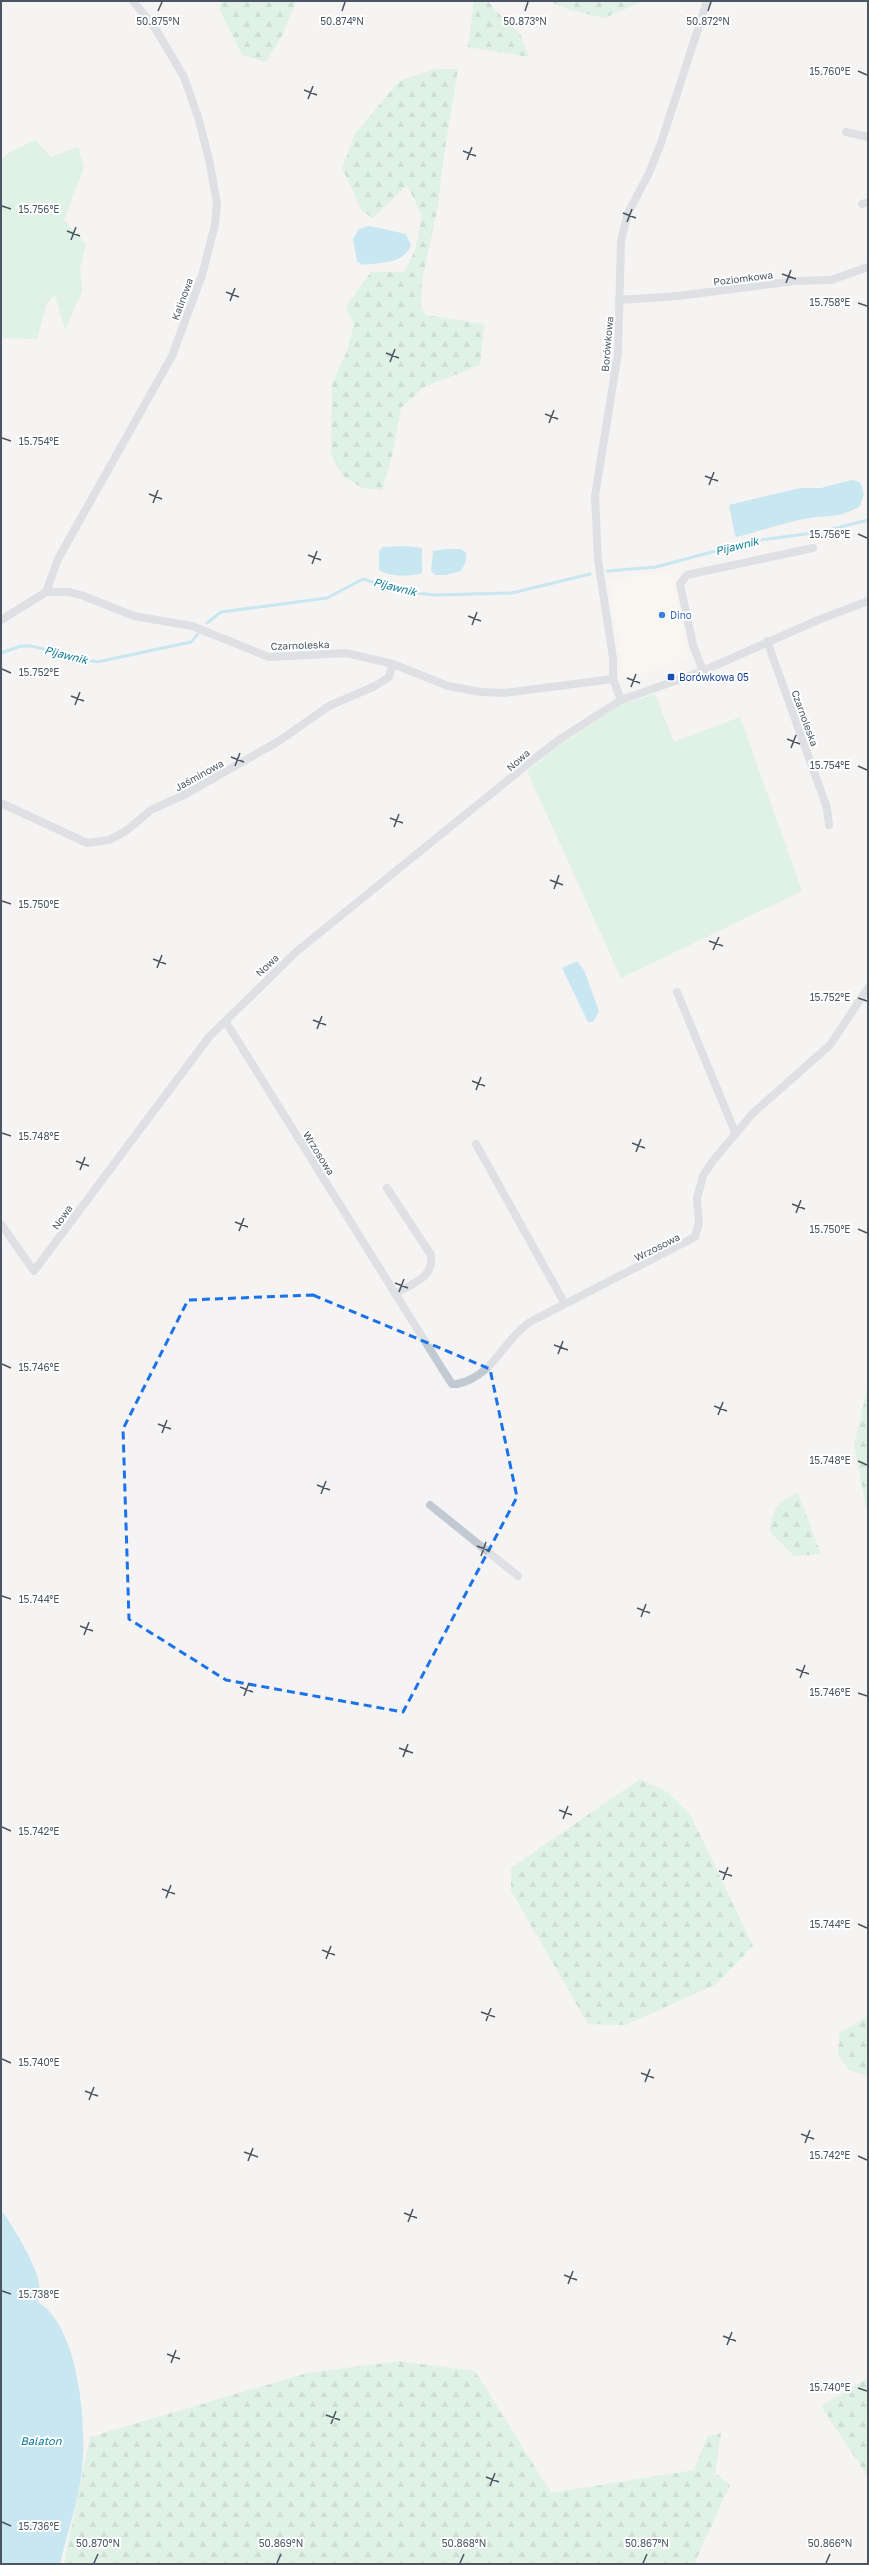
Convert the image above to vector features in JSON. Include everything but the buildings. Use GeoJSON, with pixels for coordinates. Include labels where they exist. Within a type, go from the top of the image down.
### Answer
{"type":"FeatureCollection","features":[{"type":"Feature","properties":{"kind":"street","name":"Kalinowa"},"geometry":{"type":"LineString","coordinates":[[46,592],[58,559],[172,356],[202,275],[215,225],[216,203],[209,159],[198,117],[184,77],[155,28],[133,1]]}},
{"type":"Feature","properties":{"kind":"street","name":"Borówkowa"},"geometry":{"type":"LineString","coordinates":[[621,700],[613,678],[613,658],[598,560],[595,496],[618,353],[619,257],[624,223],[649,173],[661,143],[706,1]]}},
{"type":"Feature","properties":{"kind":"street"},"geometry":{"type":"LineString","coordinates":[[846,132],[868,137]]}},
{"type":"Feature","properties":{"kind":"street","name":"Poziomkowa"},"geometry":{"type":"LineString","coordinates":[[619,300],[678,296],[795,281],[831,280],[868,267]]}},
{"type":"Feature","properties":{"kind":"street"},"geometry":{"type":"LineString","coordinates":[[702,671],[693,645],[680,584],[687,575],[813,548]]}},
{"type":"Feature","properties":{"kind":"street"},"geometry":{"type":"LineString","coordinates":[[1,620],[46,592]]}},
{"type":"Feature","properties":{"kind":"street","name":"Czarnoleska"},"geometry":{"type":"LineString","coordinates":[[46,592],[81,595],[134,616],[192,626],[269,657],[346,653],[393,664],[448,686],[481,692],[504,693],[613,678]]}},
{"type":"Feature","properties":{"kind":"street"},"geometry":{"type":"LineString","coordinates":[[621,700],[702,671],[767,641],[868,601]]}},
{"type":"Feature","properties":{"kind":"street","name":"Czarnoleska"},"geometry":{"type":"LineString","coordinates":[[767,641],[827,808],[829,825]]}},
{"type":"Feature","properties":{"kind":"street","name":"Jaśminowa"},"geometry":{"type":"LineString","coordinates":[[1,803],[87,843],[109,840],[126,831],[151,810],[186,794],[279,741],[329,706],[375,686],[389,676],[393,664]]}},
{"type":"Feature","properties":{"kind":"street","name":"Nowa"},"geometry":{"type":"LineString","coordinates":[[1,1224],[34,1271],[209,1037],[296,952],[450,830],[534,758],[560,739],[621,700]]}},
{"type":"Feature","properties":{"kind":"street","name":"Wrzosowa"},"geometry":{"type":"LineString","coordinates":[[226,1022],[452,1384],[457,1384],[488,1368],[500,1356],[520,1329],[564,1304],[695,1237],[699,1223],[697,1198],[704,1176],[735,1132],[771,1095],[830,1045],[868,988]]}},
{"type":"Feature","properties":{"kind":"street"},"geometry":{"type":"LineString","coordinates":[[676,992],[735,1132]]}},
{"type":"Feature","properties":{"kind":"street"},"geometry":{"type":"LineString","coordinates":[[476,1144],[564,1304]]}},
{"type":"Feature","properties":{"kind":"street"},"geometry":{"type":"LineString","coordinates":[[387,1188],[431,1255],[432,1266],[429,1273],[396,1294]]}},
{"type":"Feature","properties":{"kind":"street"},"geometry":{"type":"LineString","coordinates":[[430,1505],[518,1576]]}},
{"type":"Feature","properties":{"kind":"highlighted area"},"geometry":{"type":"Polygon","coordinates":[[[313,1295],[490,1369],[517,1497],[403,1712],[226,1680],[129,1619],[123,1429],[188,1300],[313,1295]]]}},
{"type":"Feature","properties":{"kind":"shaded area"},"geometry":{"type":"Polygon","coordinates":[[[674,570],[688,659],[619,681],[621,656],[609,580],[674,570]]]}},
{"type":"Feature","properties":{"kind":"green space"},"geometry":{"type":"Polygon","coordinates":[[[221,1],[296,1],[283,34],[266,62],[242,55],[220,10],[221,1]]]}},
{"type":"Feature","properties":{"kind":"green space"},"geometry":{"type":"Polygon","coordinates":[[[474,1],[488,1],[495,10],[520,34],[529,57],[468,47],[474,1]]]}},
{"type":"Feature","properties":{"kind":"green space"},"geometry":{"type":"Polygon","coordinates":[[[548,1],[644,1],[604,18],[570,10],[548,1]]]}},
{"type":"Feature","properties":{"kind":"green space"},"geometry":{"type":"Polygon","coordinates":[[[436,69],[458,69],[444,154],[438,206],[422,280],[421,307],[426,315],[484,324],[480,365],[424,387],[401,408],[392,456],[382,490],[362,488],[342,475],[331,454],[332,384],[347,351],[354,325],[346,307],[371,272],[405,272],[416,247],[422,215],[407,185],[373,218],[362,211],[342,168],[355,134],[399,81],[436,69]]]}},
{"type":"Feature","properties":{"kind":"green space"},"geometry":{"type":"Polygon","coordinates":[[[35,140],[51,157],[78,147],[84,167],[64,220],[86,244],[80,269],[82,291],[65,330],[55,295],[47,303],[37,339],[1,338],[1,160],[10,152],[35,140]]]}},
{"type":"Feature","properties":{"kind":"green space"},"geometry":{"type":"Polygon","coordinates":[[[655,694],[674,742],[740,717],[802,891],[621,978],[527,771],[558,746],[620,705],[655,694]]]}},
{"type":"Feature","properties":{"kind":"green space"},"geometry":{"type":"Polygon","coordinates":[[[868,1385],[868,1517],[854,1446],[868,1385]]]}},
{"type":"Feature","properties":{"kind":"green space"},"geometry":{"type":"Polygon","coordinates":[[[798,1493],[821,1554],[794,1556],[769,1531],[775,1511],[780,1503],[798,1493]]]}},
{"type":"Feature","properties":{"kind":"green space"},"geometry":{"type":"Polygon","coordinates":[[[640,1779],[667,1792],[690,1814],[753,1946],[716,1984],[626,2025],[588,2024],[511,1891],[511,1868],[640,1779]]]}},
{"type":"Feature","properties":{"kind":"green space"},"geometry":{"type":"Polygon","coordinates":[[[868,2016],[868,2076],[849,2070],[838,2055],[839,2033],[868,2016]]]}},
{"type":"Feature","properties":{"kind":"green space"},"geometry":{"type":"Polygon","coordinates":[[[399,2361],[475,2371],[551,2493],[694,2470],[707,2437],[721,2433],[715,2473],[730,2485],[694,2564],[64,2564],[90,2437],[307,2373],[399,2361]]]}},
{"type":"Feature","properties":{"kind":"green space"},"geometry":{"type":"Polygon","coordinates":[[[868,2378],[868,2477],[821,2406],[868,2378]]]}},
{"type":"Feature","properties":{"kind":"water"},"geometry":{"type":"Polygon","coordinates":[[[369,226],[406,234],[411,245],[403,256],[397,259],[384,263],[362,265],[357,261],[353,239],[359,229],[369,226]]]}},
{"type":"Feature","properties":{"kind":"water"},"geometry":{"type":"Polygon","coordinates":[[[851,480],[860,482],[864,494],[860,506],[852,510],[838,515],[803,519],[737,537],[735,535],[729,505],[800,488],[821,488],[851,480]]]}},
{"type":"Feature","properties":{"kind":"water"},"geometry":{"type":"Polygon","coordinates":[[[406,546],[422,548],[422,573],[400,576],[379,570],[379,551],[383,547],[406,546]]]}},
{"type":"Feature","properties":{"kind":"water"},"geometry":{"type":"Polygon","coordinates":[[[461,549],[466,553],[466,561],[461,571],[446,575],[435,575],[431,571],[433,551],[461,549]]]}},
{"type":"Feature","properties":{"kind":"water"},"geometry":{"type":"Polygon","coordinates":[[[577,961],[584,970],[599,1011],[593,1022],[588,1022],[562,968],[577,961]]]}},
{"type":"Feature","properties":{"kind":"water","name":"Balaton"},"geometry":{"type":"Polygon","coordinates":[[[1,2212],[5,2215],[35,2268],[39,2290],[37,2297],[38,2302],[52,2315],[63,2332],[71,2354],[77,2378],[83,2428],[82,2469],[76,2505],[60,2564],[1,2564],[1,2212]]]}},
{"type":"Feature","properties":{"kind":"waterway","name":"Pijawnik"},"geometry":{"type":"LineString","coordinates":[[607,571],[656,567],[753,541],[821,532],[868,520]]}},
{"type":"Feature","properties":{"kind":"waterway","name":"Pijawnik"},"geometry":{"type":"LineString","coordinates":[[207,623],[221,612],[327,598],[363,579],[405,592],[435,595],[512,593],[590,574]]}},
{"type":"Feature","properties":{"kind":"waterway","name":"Pijawnik"},"geometry":{"type":"LineString","coordinates":[[1,653],[21,646],[31,646],[97,662],[191,642],[198,634]]}},
{"type":"Feature","properties":{"kind":"place","name":"Dino"},"geometry":{"type":"Point","coordinates":[662,615]}},
{"type":"Feature","properties":{"kind":"place","name":"Borówkowa 05"},"geometry":{"type":"Point","coordinates":[671,677]}}]}
